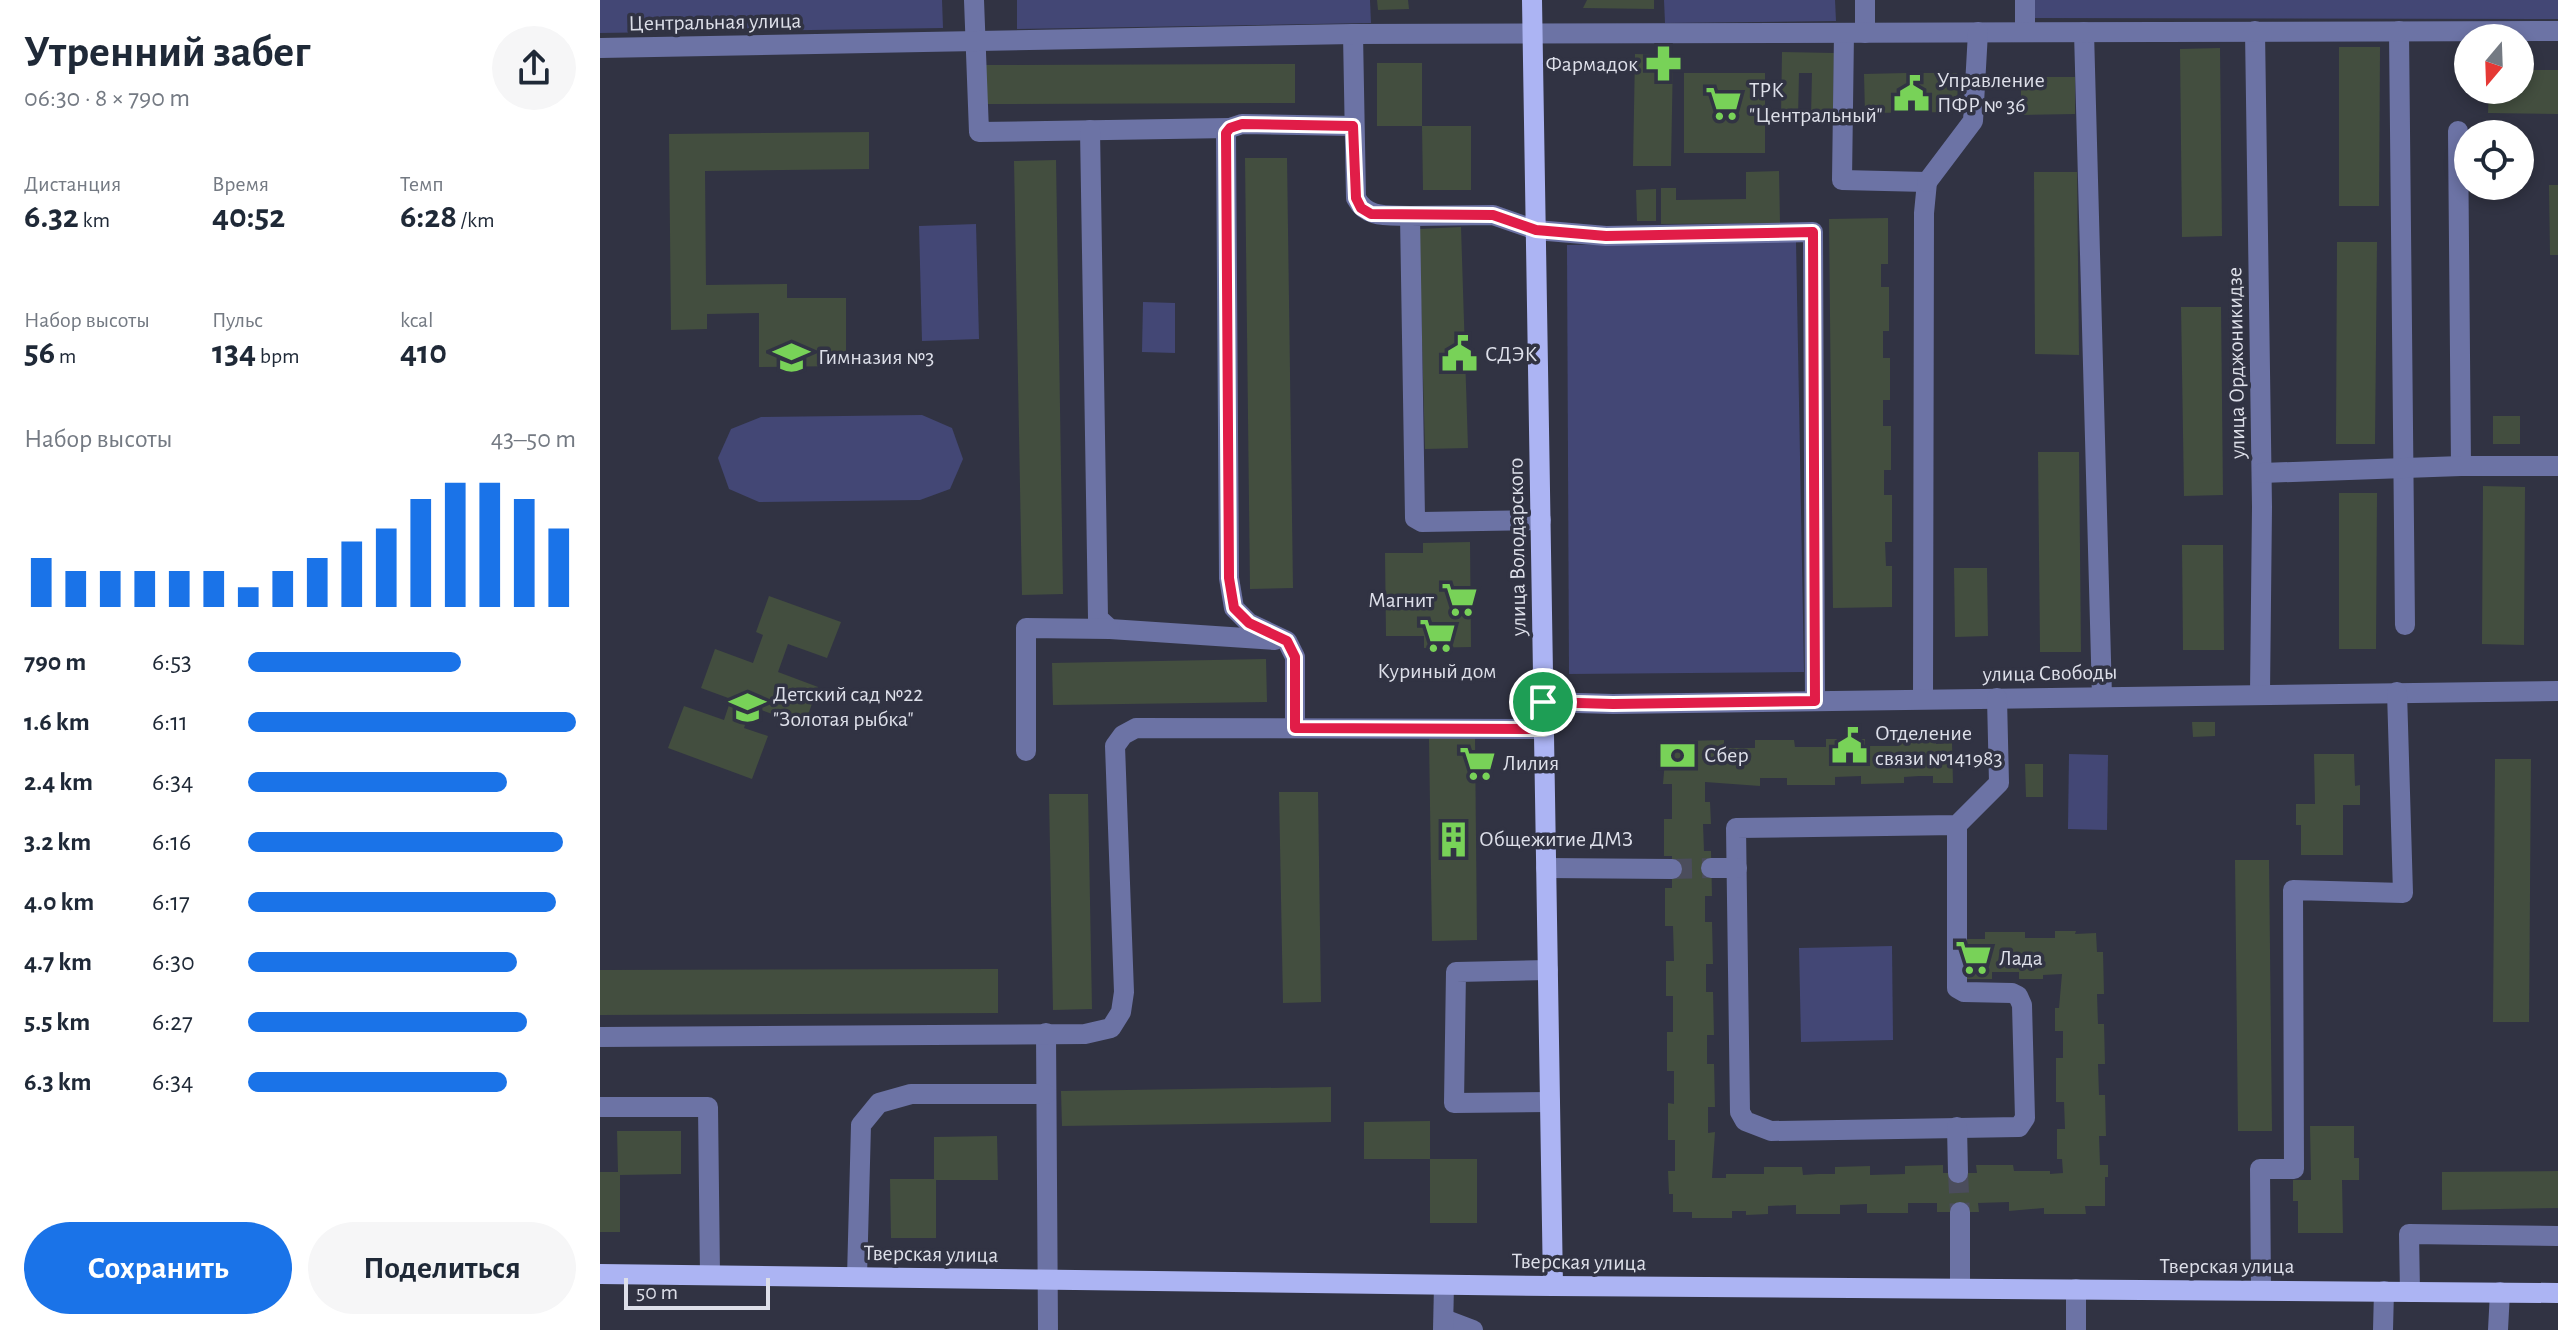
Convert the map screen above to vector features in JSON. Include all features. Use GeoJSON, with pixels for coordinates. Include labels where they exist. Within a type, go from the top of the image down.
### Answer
{"type":"FeatureCollection","features":[{"type":"Feature","properties":{"kind":"main road","name":"улица Володарского"},"geometry":{"type":"LineString","coordinates":[[1532,0],[1553,1286]]}},
{"type":"Feature","properties":{"kind":"main road","name":"Тверская улица"},"geometry":{"type":"LineString","coordinates":[[600,1274],[1444,1285],[2558,1293]]}},
{"type":"Feature","properties":{"kind":"street"},"geometry":{"type":"LineString","coordinates":[[974,0],[979,132],[1230,128],[1242,124],[1353,126]]}},
{"type":"Feature","properties":{"kind":"street"},"geometry":{"type":"LineString","coordinates":[[1865,0],[1865,33]]}},
{"type":"Feature","properties":{"kind":"street"},"geometry":{"type":"LineString","coordinates":[[2025,0],[2025,32]]}},
{"type":"Feature","properties":{"kind":"street","name":"улица Орджоникидзе"},"geometry":{"type":"LineString","coordinates":[[2255,31],[2262,473],[2260,694]]}},
{"type":"Feature","properties":{"kind":"street"},"geometry":{"type":"LineString","coordinates":[[2399,31],[2405,625]]}},
{"type":"Feature","properties":{"kind":"street","name":"Центральная улица"},"geometry":{"type":"LineString","coordinates":[[600,48],[1353,34],[2558,31]]}},
{"type":"Feature","properties":{"kind":"street"},"geometry":{"type":"LineString","coordinates":[[1923,699],[1924,213],[1927,182],[1973,121],[1978,32]]}},
{"type":"Feature","properties":{"kind":"street"},"geometry":{"type":"LineString","coordinates":[[2084,32],[2102,697]]}},
{"type":"Feature","properties":{"kind":"street"},"geometry":{"type":"LineString","coordinates":[[1844,33],[1842,180],[1927,182]]}},
{"type":"Feature","properties":{"kind":"street"},"geometry":{"type":"LineString","coordinates":[[1353,34],[1356,198],[1361,208],[1371,214],[1493,215],[1536,230],[1606,236],[1813,232],[1815,701]]}},
{"type":"Feature","properties":{"kind":"street"},"geometry":{"type":"LineString","coordinates":[[1230,128],[1226,133],[1229,578],[1234,608],[1249,623],[1287,641],[1295,657],[1295,728]]}},
{"type":"Feature","properties":{"kind":"street"},"geometry":{"type":"LineString","coordinates":[[1090,130],[1098,618],[1110,629]]}},
{"type":"Feature","properties":{"kind":"street"},"geometry":{"type":"LineString","coordinates":[[2459,200],[2461,466]]}},
{"type":"Feature","properties":{"kind":"street"},"geometry":{"type":"LineString","coordinates":[[1410,216],[1415,518],[1422,522],[1541,520]]}},
{"type":"Feature","properties":{"kind":"street"},"geometry":{"type":"LineString","coordinates":[[2262,473],[2558,466]]}},
{"type":"Feature","properties":{"kind":"street"},"geometry":{"type":"LineString","coordinates":[[1026,751],[1026,628],[1110,629],[1287,641]]}},
{"type":"Feature","properties":{"kind":"street","name":"улица Свободы"},"geometry":{"type":"LineString","coordinates":[[1543,702],[1613,704],[2558,691]]}},
{"type":"Feature","properties":{"kind":"street"},"geometry":{"type":"LineString","coordinates":[[2261,1290],[2260,1169],[2294,1169],[2293,890],[2403,893],[2397,692]]}},
{"type":"Feature","properties":{"kind":"street"},"geometry":{"type":"LineString","coordinates":[[1957,825],[1957,988],[1964,992],[2012,993],[2018,996],[2022,1005],[2025,1118],[2019,1127],[1771,1131],[1745,1121],[1740,1112],[1736,828],[1957,825],[1999,783],[1997,698]]}},
{"type":"Feature","properties":{"kind":"street"},"geometry":{"type":"LineString","coordinates":[[600,1037],[1085,1034],[1111,1028],[1121,1012],[1124,992],[1115,746],[1123,735],[1136,728],[1544,729]]}},
{"type":"Feature","properties":{"kind":"street"},"geometry":{"type":"LineString","coordinates":[[1546,868],[1672,869]]}},
{"type":"Feature","properties":{"kind":"street"},"geometry":{"type":"LineString","coordinates":[[1711,868],[1737,868]]}},
{"type":"Feature","properties":{"kind":"street"},"geometry":{"type":"LineString","coordinates":[[1548,970],[1456,972],[1454,1103],[1550,1102]]}},
{"type":"Feature","properties":{"kind":"street"},"geometry":{"type":"LineString","coordinates":[[1046,1033],[1048,1330]]}},
{"type":"Feature","properties":{"kind":"street"},"geometry":{"type":"LineString","coordinates":[[857,1277],[861,1125],[879,1103],[911,1094],[1046,1094]]}},
{"type":"Feature","properties":{"kind":"street"},"geometry":{"type":"LineString","coordinates":[[600,1107],[708,1107],[710,1275]]}},
{"type":"Feature","properties":{"kind":"street"},"geometry":{"type":"LineString","coordinates":[[1957,1127],[1958,1173]]}},
{"type":"Feature","properties":{"kind":"street"},"geometry":{"type":"LineString","coordinates":[[1960,1212],[1960,1288]]}},
{"type":"Feature","properties":{"kind":"street"},"geometry":{"type":"LineString","coordinates":[[2410,1292],[2409,1234],[2558,1236]]}},
{"type":"Feature","properties":{"kind":"street"},"geometry":{"type":"LineString","coordinates":[[1444,1285],[1444,1324],[1473,1330]]}},
{"type":"Feature","properties":{"kind":"street"},"geometry":{"type":"LineString","coordinates":[[2076,1289],[2076,1330]]}},
{"type":"Feature","properties":{"kind":"street"},"geometry":{"type":"LineString","coordinates":[[2383,1330],[2384,1291]]}},
{"type":"Feature","properties":{"kind":"street"},"geometry":{"type":"LineString","coordinates":[[2498,1330],[2500,1292]]}},
{"type":"Feature","properties":{"kind":"shaded area"},"geometry":{"type":"Polygon","coordinates":[[[600,0],[942,0],[943,28],[600,33],[600,0]]]}},
{"type":"Feature","properties":{"kind":"shaded area"},"geometry":{"type":"Polygon","coordinates":[[[1017,0],[1370,0],[1371,23],[1017,29],[1017,0]]]}},
{"type":"Feature","properties":{"kind":"shaded area"},"geometry":{"type":"Polygon","coordinates":[[[1664,0],[1835,0],[1836,21],[1665,23],[1664,0]]]}},
{"type":"Feature","properties":{"kind":"shaded area"},"geometry":{"type":"Polygon","coordinates":[[[2034,0],[2558,0],[2558,19],[2034,18],[2034,0]]]}},
{"type":"Feature","properties":{"kind":"shaded area"},"geometry":{"type":"Polygon","coordinates":[[[976,224],[979,339],[922,341],[919,226],[976,224]]]}},
{"type":"Feature","properties":{"kind":"shaded area"},"geometry":{"type":"Polygon","coordinates":[[[1796,241],[1804,672],[1569,674],[1567,245],[1796,241]]]}},
{"type":"Feature","properties":{"kind":"shaded area"},"geometry":{"type":"Polygon","coordinates":[[[1143,302],[1175,303],[1175,353],[1142,352],[1143,302]]]}},
{"type":"Feature","properties":{"kind":"shaded area"},"geometry":{"type":"Polygon","coordinates":[[[922,415],[952,428],[963,459],[950,489],[920,500],[759,502],[729,489],[718,458],[731,429],[761,417],[922,415]]]}},
{"type":"Feature","properties":{"kind":"shaded area"},"geometry":{"type":"Polygon","coordinates":[[[2069,754],[2108,755],[2107,830],[2068,829],[2069,754]]]}},
{"type":"Feature","properties":{"kind":"shaded area"},"geometry":{"type":"Polygon","coordinates":[[[1892,946],[1893,1040],[1801,1042],[1799,948],[1892,946]]]}},
{"type":"Feature","properties":{"kind":"building"},"geometry":{"type":"Polygon","coordinates":[[[1377,0],[1408,0],[1409,9],[1378,10],[1377,0]]]}},
{"type":"Feature","properties":{"kind":"building"},"geometry":{"type":"Polygon","coordinates":[[[1587,0],[1654,0],[1654,9],[1583,8],[1587,0]]]}},
{"type":"Feature","properties":{"kind":"building"},"geometry":{"type":"Polygon","coordinates":[[[2339,47],[2380,47],[2379,206],[2339,206],[2339,47]]]}},
{"type":"Feature","properties":{"kind":"building"},"geometry":{"type":"Polygon","coordinates":[[[2220,48],[2222,236],[2182,237],[2180,49],[2220,48]]]}},
{"type":"Feature","properties":{"kind":"building"},"geometry":{"type":"Polygon","coordinates":[[[1782,52],[1834,53],[1833,116],[1811,116],[1812,73],[1799,73],[1798,117],[1781,117],[1782,52]]]}},
{"type":"Feature","properties":{"kind":"building"},"geometry":{"type":"Polygon","coordinates":[[[1635,54],[1673,55],[1671,166],[1633,166],[1635,54]]]}},
{"type":"Feature","properties":{"kind":"building"},"geometry":{"type":"Polygon","coordinates":[[[1377,63],[1422,63],[1422,126],[1377,126],[1377,63]]]}},
{"type":"Feature","properties":{"kind":"building"},"geometry":{"type":"Polygon","coordinates":[[[1295,64],[1295,103],[984,104],[984,65],[1295,64]]]}},
{"type":"Feature","properties":{"kind":"building"},"geometry":{"type":"Polygon","coordinates":[[[2534,70],[2558,70],[2558,114],[2488,113],[2488,104],[2534,104],[2534,70]]]}},
{"type":"Feature","properties":{"kind":"building"},"geometry":{"type":"Polygon","coordinates":[[[1684,73],[1765,73],[1765,153],[1684,153],[1684,73]]]}},
{"type":"Feature","properties":{"kind":"building","name":"Управление ПФР № 36"},"geometry":{"type":"Polygon","coordinates":[[[1957,73],[1958,112],[1865,113],[1864,74],[1957,73]]]}},
{"type":"Feature","properties":{"kind":"building"},"geometry":{"type":"Polygon","coordinates":[[[2021,77],[2075,77],[2075,114],[2021,115],[2021,77]]]}},
{"type":"Feature","properties":{"kind":"building"},"geometry":{"type":"Polygon","coordinates":[[[1422,126],[1471,126],[1471,190],[1423,190],[1422,126]]]}},
{"type":"Feature","properties":{"kind":"building"},"geometry":{"type":"Polygon","coordinates":[[[869,132],[869,169],[705,171],[706,285],[787,284],[787,298],[846,298],[846,366],[759,367],[759,313],[707,314],[707,329],[671,330],[669,134],[869,132]]]}},
{"type":"Feature","properties":{"kind":"building"},"geometry":{"type":"Polygon","coordinates":[[[1245,158],[1287,158],[1293,588],[1250,589],[1245,158]]]}},
{"type":"Feature","properties":{"kind":"building"},"geometry":{"type":"Polygon","coordinates":[[[1056,160],[1063,594],[1022,595],[1014,161],[1056,160]]]}},
{"type":"Feature","properties":{"kind":"building"},"geometry":{"type":"Polygon","coordinates":[[[1779,171],[1780,223],[1661,224],[1661,188],[1676,188],[1676,200],[1746,199],[1746,172],[1779,171]]]}},
{"type":"Feature","properties":{"kind":"building"},"geometry":{"type":"Polygon","coordinates":[[[2034,172],[2077,172],[2079,355],[2035,354],[2034,172]]]}},
{"type":"Feature","properties":{"kind":"building"},"geometry":{"type":"Polygon","coordinates":[[[2549,185],[2558,185],[2558,255],[2550,255],[2549,185]]]}},
{"type":"Feature","properties":{"kind":"building"},"geometry":{"type":"Polygon","coordinates":[[[1656,189],[1656,221],[1637,221],[1636,190],[1656,189]]]}},
{"type":"Feature","properties":{"kind":"building"},"geometry":{"type":"Polygon","coordinates":[[[1888,218],[1888,264],[1881,264],[1881,287],[1889,287],[1889,331],[1883,331],[1883,358],[1890,358],[1890,400],[1883,400],[1883,426],[1891,426],[1891,470],[1884,470],[1884,495],[1892,495],[1892,542],[1885,542],[1886,566],[1892,566],[1892,607],[1833,608],[1829,219],[1888,218]]]}},
{"type":"Feature","properties":{"kind":"building"},"geometry":{"type":"Polygon","coordinates":[[[1461,227],[1468,448],[1425,449],[1419,229],[1461,227]]]}},
{"type":"Feature","properties":{"kind":"building"},"geometry":{"type":"Polygon","coordinates":[[[2337,242],[2377,242],[2375,444],[2336,444],[2337,242]]]}},
{"type":"Feature","properties":{"kind":"building"},"geometry":{"type":"Polygon","coordinates":[[[2181,307],[2221,307],[2223,495],[2184,496],[2181,307]]]}},
{"type":"Feature","properties":{"kind":"building"},"geometry":{"type":"Polygon","coordinates":[[[2493,416],[2520,416],[2520,444],[2493,444],[2493,416]]]}},
{"type":"Feature","properties":{"kind":"building"},"geometry":{"type":"Polygon","coordinates":[[[2038,452],[2079,452],[2081,652],[2040,652],[2038,452]]]}},
{"type":"Feature","properties":{"kind":"building"},"geometry":{"type":"Polygon","coordinates":[[[2483,486],[2525,487],[2524,645],[2482,644],[2483,486]]]}},
{"type":"Feature","properties":{"kind":"building"},"geometry":{"type":"Polygon","coordinates":[[[2339,493],[2377,493],[2376,649],[2339,649],[2339,493]]]}},
{"type":"Feature","properties":{"kind":"building"},"geometry":{"type":"Polygon","coordinates":[[[1470,542],[1471,647],[1424,648],[1424,636],[1386,636],[1385,553],[1423,553],[1423,543],[1470,542]]]}},
{"type":"Feature","properties":{"kind":"building"},"geometry":{"type":"Polygon","coordinates":[[[2182,545],[2223,545],[2224,650],[2183,650],[2182,545]]]}},
{"type":"Feature","properties":{"kind":"building"},"geometry":{"type":"Polygon","coordinates":[[[1954,568],[1987,568],[1988,636],[1955,637],[1954,568]]]}},
{"type":"Feature","properties":{"kind":"building"},"geometry":{"type":"Polygon","coordinates":[[[769,596],[841,622],[827,658],[788,644],[778,672],[818,687],[804,726],[751,706],[744,728],[768,736],[752,779],[668,748],[684,706],[724,720],[731,699],[701,688],[715,649],[753,663],[763,635],[756,632],[769,596]]]}},
{"type":"Feature","properties":{"kind":"building"},"geometry":{"type":"Polygon","coordinates":[[[1266,659],[1267,702],[1053,705],[1052,663],[1266,659]]]}},
{"type":"Feature","properties":{"kind":"building"},"geometry":{"type":"Polygon","coordinates":[[[2192,722],[2215,722],[2215,736],[2193,737],[2192,722]]]}},
{"type":"Feature","properties":{"kind":"building","name":"Общежитие ДМЗ"},"geometry":{"type":"Polygon","coordinates":[[[1475,736],[1477,940],[1432,941],[1429,737],[1475,736]]]}},
{"type":"Feature","properties":{"kind":"building"},"geometry":{"type":"Polygon","coordinates":[[[1936,737],[1936,744],[1952,743],[1953,783],[1933,783],[1933,776],[1904,777],[1904,783],[1861,784],[1861,776],[1835,777],[1835,785],[1787,785],[1787,778],[1760,778],[1760,786],[1705,782],[1705,802],[1710,802],[1711,824],[1703,824],[1704,851],[1711,851],[1712,896],[1705,896],[1705,922],[1712,922],[1713,964],[1706,964],[1706,992],[1713,992],[1714,1035],[1707,1035],[1707,1064],[1714,1064],[1715,1107],[1708,1107],[1708,1133],[1715,1132],[1712,1178],[1726,1178],[1726,1174],[1764,1174],[1764,1167],[1802,1167],[1803,1175],[1835,1174],[1835,1167],[1870,1166],[1870,1175],[1905,1174],[1905,1166],[1943,1165],[1943,1173],[1977,1173],[1976,1165],[2013,1165],[2014,1171],[2063,1173],[2062,1159],[2057,1159],[2057,1129],[2065,1129],[2064,1102],[2056,1102],[2056,1058],[2063,1058],[2063,1031],[2055,1031],[2055,1008],[2059,1008],[2062,974],[2043,975],[2043,979],[2019,979],[2019,972],[1992,972],[1992,979],[1967,979],[1966,939],[1985,939],[1985,932],[2025,932],[2025,938],[2055,938],[2055,931],[2076,931],[2075,934],[2096,933],[2097,952],[2103,952],[2104,994],[2097,994],[2098,1024],[2104,1024],[2105,1064],[2098,1064],[2099,1095],[2105,1095],[2106,1136],[2099,1136],[2100,1165],[2108,1165],[2105,1206],[2085,1206],[2086,1214],[2044,1214],[2044,1208],[2009,1211],[2009,1202],[1978,1203],[1979,1212],[1937,1212],[1937,1203],[1908,1203],[1908,1213],[1867,1213],[1867,1204],[1840,1205],[1840,1214],[1796,1214],[1796,1205],[1768,1206],[1768,1214],[1746,1215],[1746,1211],[1732,1211],[1732,1218],[1692,1218],[1692,1212],[1673,1212],[1668,1171],[1675,1171],[1675,1140],[1668,1140],[1668,1103],[1674,1104],[1674,1071],[1667,1071],[1667,1032],[1673,1032],[1673,996],[1666,996],[1666,961],[1674,961],[1673,926],[1665,926],[1665,888],[1672,888],[1672,856],[1664,856],[1664,819],[1672,819],[1672,784],[1663,784],[1666,749],[1684,748],[1684,741],[1724,740],[1724,748],[1755,748],[1755,740],[1794,740],[1795,747],[1826,747],[1826,739],[1865,739],[1865,746],[1897,746],[1897,738],[1936,737]]]}},
{"type":"Feature","properties":{"kind":"building"},"geometry":{"type":"Polygon","coordinates":[[[2314,754],[2354,754],[2355,786],[2360,785],[2360,805],[2343,805],[2343,855],[2301,855],[2301,825],[2296,825],[2296,804],[2315,804],[2314,754]]]}},
{"type":"Feature","properties":{"kind":"building"},"geometry":{"type":"Polygon","coordinates":[[[2495,759],[2531,759],[2529,1022],[2493,1022],[2495,759]]]}},
{"type":"Feature","properties":{"kind":"building"},"geometry":{"type":"Polygon","coordinates":[[[2025,764],[2043,764],[2043,797],[2026,797],[2025,764]]]}},
{"type":"Feature","properties":{"kind":"building"},"geometry":{"type":"Polygon","coordinates":[[[1279,792],[1318,792],[1321,1002],[1283,1003],[1279,792]]]}},
{"type":"Feature","properties":{"kind":"building"},"geometry":{"type":"Polygon","coordinates":[[[1049,794],[1088,794],[1092,1009],[1053,1010],[1049,794]]]}},
{"type":"Feature","properties":{"kind":"building"},"geometry":{"type":"Polygon","coordinates":[[[2235,860],[2269,860],[2272,1131],[2238,1131],[2235,860]]]}},
{"type":"Feature","properties":{"kind":"building"},"geometry":{"type":"Polygon","coordinates":[[[998,969],[998,1013],[600,1015],[600,970],[998,969]]]}},
{"type":"Feature","properties":{"kind":"building"},"geometry":{"type":"Polygon","coordinates":[[[1331,1087],[1331,1122],[1062,1126],[1061,1091],[1331,1087]]]}},
{"type":"Feature","properties":{"kind":"building"},"geometry":{"type":"Polygon","coordinates":[[[1430,1121],[1430,1159],[1364,1159],[1364,1122],[1430,1121]]]}},
{"type":"Feature","properties":{"kind":"building"},"geometry":{"type":"Polygon","coordinates":[[[2310,1126],[2354,1126],[2354,1158],[2359,1158],[2359,1180],[2342,1180],[2343,1233],[2298,1233],[2298,1201],[2293,1201],[2293,1180],[2311,1180],[2310,1126]]]}},
{"type":"Feature","properties":{"kind":"building"},"geometry":{"type":"Polygon","coordinates":[[[617,1131],[681,1131],[681,1174],[620,1175],[620,1232],[600,1232],[600,1172],[618,1172],[617,1131]]]}},
{"type":"Feature","properties":{"kind":"building"},"geometry":{"type":"Polygon","coordinates":[[[997,1136],[998,1180],[936,1180],[936,1238],[891,1238],[890,1179],[934,1179],[934,1137],[997,1136]]]}},
{"type":"Feature","properties":{"kind":"building"},"geometry":{"type":"Polygon","coordinates":[[[1430,1159],[1477,1159],[1477,1223],[1430,1223],[1430,1159]]]}},
{"type":"Feature","properties":{"kind":"building"},"geometry":{"type":"Polygon","coordinates":[[[2558,1171],[2558,1208],[2442,1210],[2442,1172],[2558,1171]]]}},
{"type":"Feature","properties":{"kind":"tunnel"},"geometry":{"type":"LineString","coordinates":[[1672,869],[1711,868]]}},
{"type":"Feature","properties":{"kind":"tunnel"},"geometry":{"type":"LineString","coordinates":[[1958,1173],[1960,1212]]}},
{"type":"Feature","properties":{"kind":"place","name":"Фармадок"},"geometry":{"type":"Point","coordinates":[1664,64]}},
{"type":"Feature","properties":{"kind":"place","name":"Управление ПФР № 36"},"geometry":{"type":"Point","coordinates":[1911,93]}},
{"type":"Feature","properties":{"kind":"place","name":"ТРК \"Центральный\""},"geometry":{"type":"Point","coordinates":[1723,103]}},
{"type":"Feature","properties":{"kind":"place","name":"СДЭК"},"geometry":{"type":"Point","coordinates":[1459,354]}},
{"type":"Feature","properties":{"kind":"place","name":"Гимназия №3"},"geometry":{"type":"Point","coordinates":[792,357]}},
{"type":"Feature","properties":{"kind":"place","name":"Магнит"},"geometry":{"type":"Point","coordinates":[1460,600]}},
{"type":"Feature","properties":{"kind":"place","name":"Куриный дом"},"geometry":{"type":"Point","coordinates":[1437,635]}},
{"type":"Feature","properties":{"kind":"place","name":"Детский сад №22 \"Золотая рыбка\""},"geometry":{"type":"Point","coordinates":[747,707]}},
{"type":"Feature","properties":{"kind":"place","name":"Отделение связи №141983"},"geometry":{"type":"Point","coordinates":[1849,746]}},
{"type":"Feature","properties":{"kind":"place","name":"Сбер"},"geometry":{"type":"Point","coordinates":[1678,755]}},
{"type":"Feature","properties":{"kind":"place","name":"Лилия"},"geometry":{"type":"Point","coordinates":[1477,763]}},
{"type":"Feature","properties":{"kind":"place","name":"Общежитие ДМЗ"},"geometry":{"type":"Point","coordinates":[1453,839]}},
{"type":"Feature","properties":{"kind":"place","name":"Лада"},"geometry":{"type":"Point","coordinates":[1973,958]}},
{"type":"Feature","properties":{"kind":"route"},"geometry":{"type":"LineString","coordinates":[[1235,125],[1353,126],[1356,198],[1361,208],[1371,214],[1493,215],[1536,230],[1606,236],[1813,232],[1815,701],[1543,702],[1544,729],[1295,728],[1295,657],[1287,641],[1249,623],[1234,608],[1229,578],[1226,133],[1235,125]]}}]}
